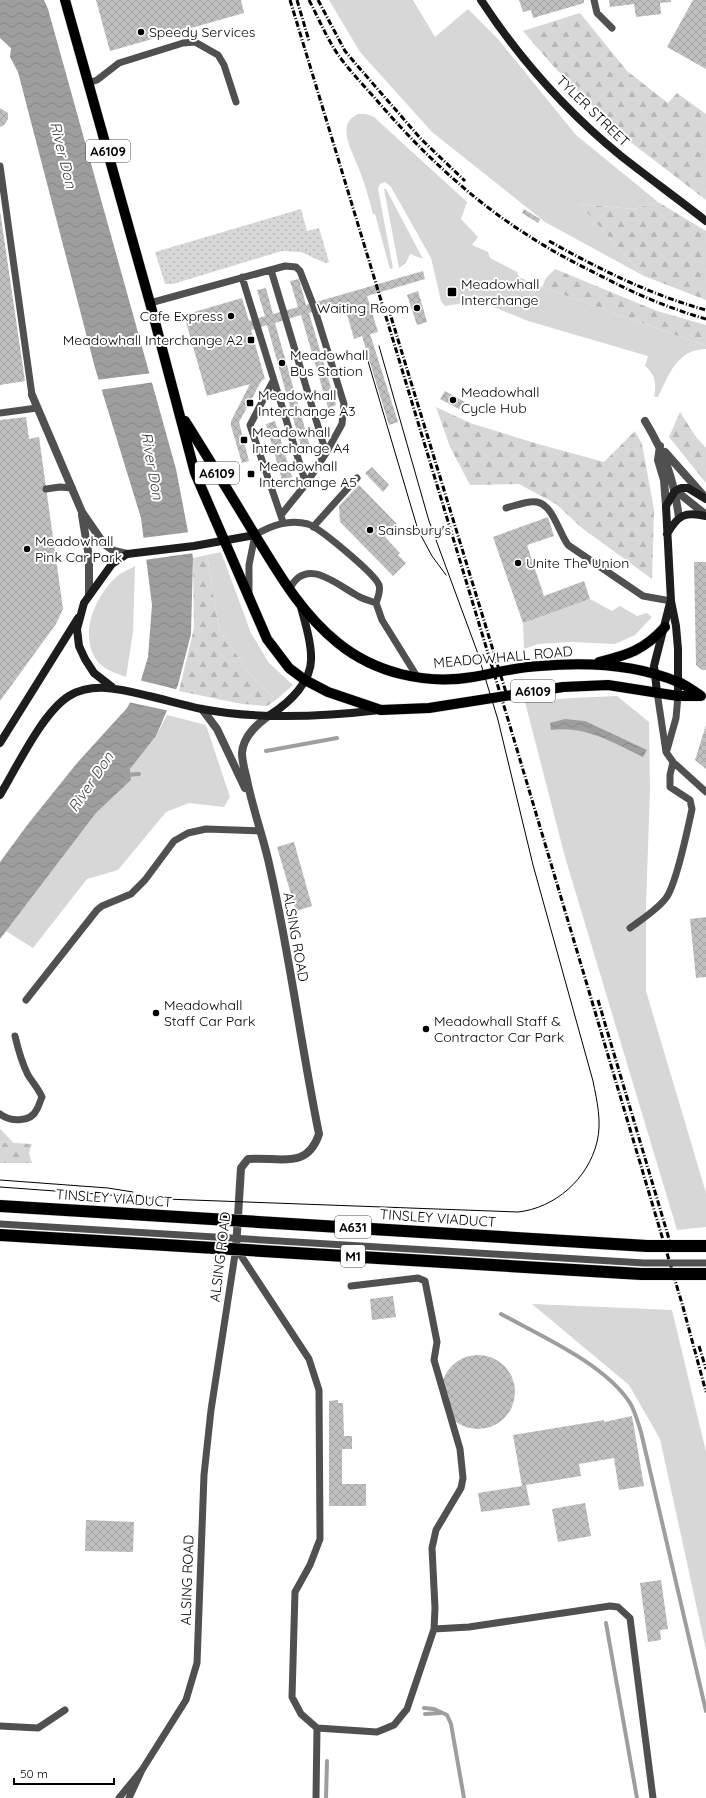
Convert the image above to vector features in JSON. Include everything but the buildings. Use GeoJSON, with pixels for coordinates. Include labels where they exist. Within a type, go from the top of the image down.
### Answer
{"type":"FeatureCollection","features":[{"type":"Feature","properties":{"kind":"highway","name":"TINSLEY VIADUCT"},"geometry":{"type":"LineString","coordinates":[[0,1206],[647,1246],[706,1246]]}},
{"type":"Feature","properties":{"kind":"highway","name":"TINSLEY VIADUCT"},"geometry":{"type":"LineString","coordinates":[[0,1214],[646,1252],[706,1253]]}},
{"type":"Feature","properties":{"kind":"highway","name":"M1"},"geometry":{"type":"LineString","coordinates":[[0,1235],[641,1274],[706,1274]]}},
{"type":"Feature","properties":{"kind":"highway"},"geometry":{"type":"LineString","coordinates":[[0,1243],[642,1281],[706,1281]]}},
{"type":"Feature","properties":{"kind":"main road","name":"MEADOWHALL ROAD"},"geometry":{"type":"LineString","coordinates":[[65,0],[150,303],[195,473],[226,540],[268,639],[278,655],[290,668],[305,680],[328,692],[381,710],[429,708],[464,704],[563,687],[608,685],[678,696],[704,696]]}},
{"type":"Feature","properties":{"kind":"main road","name":"MEADOWHALL ROAD"},"geometry":{"type":"LineString","coordinates":[[179,411],[289,590],[301,607],[337,642],[353,654],[381,667],[418,678],[472,677],[526,667],[573,664],[630,669],[678,682],[704,696]]}},
{"type":"Feature","properties":{"kind":"main road"},"geometry":{"type":"LineString","coordinates":[[589,665],[625,656],[640,649],[665,627]]}},
{"type":"Feature","properties":{"kind":"street","name":"TYLER STREET"},"geometry":{"type":"LineString","coordinates":[[481,0],[531,68],[556,95],[620,155],[706,221]]}},
{"type":"Feature","properties":{"kind":"street"},"geometry":{"type":"LineString","coordinates":[[32,395],[82,512],[104,544],[114,551],[127,554],[194,546],[255,535]]}},
{"type":"Feature","properties":{"kind":"street"},"geometry":{"type":"LineString","coordinates":[[645,421],[660,445],[706,498]]}},
{"type":"Feature","properties":{"kind":"street"},"geometry":{"type":"LineString","coordinates":[[660,445],[658,460],[664,480],[671,601],[676,626],[678,696]]}},
{"type":"Feature","properties":{"kind":"street"},"geometry":{"type":"LineString","coordinates":[[660,445],[676,491],[679,518]]}},
{"type":"Feature","properties":{"kind":"street"},"geometry":{"type":"LineString","coordinates":[[664,480],[706,515]]}},
{"type":"Feature","properties":{"kind":"street"},"geometry":{"type":"LineString","coordinates":[[666,506],[676,491],[688,488],[706,498]]}},
{"type":"Feature","properties":{"kind":"street"},"geometry":{"type":"LineString","coordinates":[[82,512],[89,557],[89,595]]}},
{"type":"Feature","properties":{"kind":"street"},"geometry":{"type":"LineString","coordinates":[[666,534],[679,518],[691,512],[706,515]]}},
{"type":"Feature","properties":{"kind":"street"},"geometry":{"type":"LineString","coordinates":[[0,743],[80,614],[89,595],[112,564],[127,554]]}},
{"type":"Feature","properties":{"kind":"street"},"geometry":{"type":"LineString","coordinates":[[657,692],[653,675],[654,666],[671,601]]}},
{"type":"Feature","properties":{"kind":"street","name":"MEADOWHALL ROAD"},"geometry":{"type":"LineString","coordinates":[[270,715],[283,707],[305,680],[312,656],[301,607]]}},
{"type":"Feature","properties":{"kind":"street"},"geometry":{"type":"LineString","coordinates":[[80,614],[77,630],[79,646],[94,673],[112,687]]}},
{"type":"Feature","properties":{"kind":"street"},"geometry":{"type":"LineString","coordinates":[[0,795],[34,738],[57,706],[70,696],[82,691],[112,687],[202,709],[270,715]]}},
{"type":"Feature","properties":{"kind":"street","name":"ALSING ROAD"},"geometry":{"type":"LineString","coordinates":[[202,709],[216,729],[251,799]]}},
{"type":"Feature","properties":{"kind":"street","name":"MEADOWHALL ROAD"},"geometry":{"type":"LineString","coordinates":[[270,715],[342,714],[381,710]]}},
{"type":"Feature","properties":{"kind":"street","name":"ALSING ROAD"},"geometry":{"type":"LineString","coordinates":[[236,1248],[241,1168],[248,1159],[295,1160],[309,1153],[316,1145],[319,1134],[305,1066],[270,868],[251,799],[242,752],[246,740],[252,730],[270,715]]}},
{"type":"Feature","properties":{"kind":"lane"},"geometry":{"type":"LineString","coordinates":[[594,0],[597,13],[612,28]]}},
{"type":"Feature","properties":{"kind":"lane"},"geometry":{"type":"LineString","coordinates":[[88,83],[97,80],[120,63],[183,43],[195,42],[218,55],[224,65],[236,102]]}},
{"type":"Feature","properties":{"kind":"lane"},"geometry":{"type":"LineString","coordinates":[[0,166],[32,395]]}},
{"type":"Feature","properties":{"kind":"lane"},"geometry":{"type":"LineString","coordinates":[[150,303],[271,270],[292,266],[300,271],[314,307],[344,404],[342,424],[326,453],[306,484],[282,515]]}},
{"type":"Feature","properties":{"kind":"lane"},"geometry":{"type":"LineString","coordinates":[[271,270],[326,453]]}},
{"type":"Feature","properties":{"kind":"lane"},"geometry":{"type":"LineString","coordinates":[[242,277],[306,484]]}},
{"type":"Feature","properties":{"kind":"lane"},"geometry":{"type":"LineString","coordinates":[[273,381],[250,425],[276,507],[282,515],[282,523]]}},
{"type":"Feature","properties":{"kind":"lane"},"geometry":{"type":"LineString","coordinates":[[0,413],[37,408]]}},
{"type":"Feature","properties":{"kind":"lane"},"geometry":{"type":"LineString","coordinates":[[313,527],[357,478]]}},
{"type":"Feature","properties":{"kind":"lane"},"geometry":{"type":"LineString","coordinates":[[46,489],[60,487],[72,488]]}},
{"type":"Feature","properties":{"kind":"lane"},"geometry":{"type":"LineString","coordinates":[[506,508],[536,502],[544,505],[550,512],[561,535],[568,545],[643,596],[671,601]]}},
{"type":"Feature","properties":{"kind":"lane"},"geometry":{"type":"LineString","coordinates":[[255,535],[282,523],[308,524],[325,533],[376,580],[380,592],[376,603],[382,620],[418,678]]}},
{"type":"Feature","properties":{"kind":"lane","name":"MEADOWHALL ROAD"},"geometry":{"type":"LineString","coordinates":[[249,597],[249,565],[255,535]]}},
{"type":"Feature","properties":{"kind":"lane"},"geometry":{"type":"LineString","coordinates":[[289,590],[294,581],[301,576],[315,574],[328,577],[360,597],[376,603]]}},
{"type":"Feature","properties":{"kind":"lane"},"geometry":{"type":"LineString","coordinates":[[657,692],[666,752],[673,762],[706,792]]}},
{"type":"Feature","properties":{"kind":"lane"},"geometry":{"type":"LineString","coordinates":[[666,752],[676,718],[678,696]]}},
{"type":"Feature","properties":{"kind":"lane"},"geometry":{"type":"LineString","coordinates":[[630,928],[654,911],[667,898],[692,809],[690,800],[670,787],[670,775],[673,762]]}},
{"type":"Feature","properties":{"kind":"lane"},"geometry":{"type":"LineString","coordinates":[[26,1000],[97,910],[102,906],[131,894],[145,880],[174,841],[188,833],[206,829],[260,831]]}},
{"type":"Feature","properties":{"kind":"lane"},"geometry":{"type":"LineString","coordinates":[[0,1114],[13,1120],[25,1120],[37,1111],[42,1097],[23,1063],[15,1036]]}},
{"type":"Feature","properties":{"kind":"lane"},"geometry":{"type":"LineString","coordinates":[[0,1224],[644,1263],[706,1263]]}},
{"type":"Feature","properties":{"kind":"lane"},"geometry":{"type":"LineString","coordinates":[[236,1248],[309,1358],[319,1390],[320,1539],[310,1565],[295,1592],[292,1697],[301,1714],[317,1728],[377,1732],[394,1725],[407,1709],[434,1629],[435,1608],[432,1548],[436,1530],[461,1488],[463,1478],[460,1449],[434,1360],[437,1342],[425,1281],[418,1278],[351,1286]]}},
{"type":"Feature","properties":{"kind":"lane","name":"ALSING ROAD"},"geometry":{"type":"LineString","coordinates":[[129,1798],[142,1770],[186,1700],[197,1663],[204,1475],[211,1410],[236,1248]]}},
{"type":"Feature","properties":{"kind":"lane"},"geometry":{"type":"LineString","coordinates":[[434,1629],[469,1628],[610,1606],[618,1607],[630,1618],[653,1798]]}},
{"type":"Feature","properties":{"kind":"lane"},"geometry":{"type":"LineString","coordinates":[[0,1726],[38,1728],[65,1710]]}},
{"type":"Feature","properties":{"kind":"lane"},"geometry":{"type":"LineString","coordinates":[[316,1798],[317,1728]]}},
{"type":"Feature","properties":{"kind":"lane","name":"ALSING ROAD"},"geometry":{"type":"LineString","coordinates":[[119,1798],[142,1770]]}},
{"type":"Feature","properties":{"kind":"green space"},"geometry":{"type":"Polygon","coordinates":[[[329,0],[413,0],[435,37],[468,9],[498,39],[576,135],[658,202],[634,209],[579,204],[644,276],[545,222],[432,132],[360,52],[329,0]]]}},
{"type":"Feature","properties":{"kind":"green space"},"geometry":{"type":"Polygon","coordinates":[[[580,13],[627,71],[668,103],[677,93],[706,114],[706,200],[624,137],[555,68],[523,31],[580,13]]]}},
{"type":"Feature","properties":{"kind":"green space"},"geometry":{"type":"Polygon","coordinates":[[[358,114],[366,114],[374,117],[467,202],[461,219],[478,237],[472,245],[488,252],[490,258],[517,272],[519,277],[542,287],[706,346],[706,349],[696,350],[681,358],[670,372],[658,397],[655,397],[653,376],[645,366],[648,356],[528,321],[479,301],[476,306],[464,303],[445,306],[441,301],[431,258],[391,187],[385,182],[380,184],[378,189],[393,268],[390,269],[375,214],[373,214],[363,180],[350,148],[346,132],[347,125],[351,119],[358,114]]]}},
{"type":"Feature","properties":{"kind":"green space"},"geometry":{"type":"Polygon","coordinates":[[[384,189],[386,189],[423,259],[410,254],[406,263],[399,268],[384,189]]]}},
{"type":"Feature","properties":{"kind":"green space"},"geometry":{"type":"Polygon","coordinates":[[[658,202],[706,231],[706,300],[644,276],[579,204],[634,209],[658,202]]]}},
{"type":"Feature","properties":{"kind":"green space"},"geometry":{"type":"Polygon","coordinates":[[[301,209],[307,231],[319,228],[329,262],[325,263],[301,252],[282,251],[173,284],[165,284],[155,252],[301,209]]]}},
{"type":"Feature","properties":{"kind":"green space"},"geometry":{"type":"Polygon","coordinates":[[[555,269],[657,311],[706,325],[706,346],[542,287],[546,278],[555,269]]]}},
{"type":"Feature","properties":{"kind":"green space"},"geometry":{"type":"Polygon","coordinates":[[[436,407],[470,423],[604,462],[635,431],[642,444],[654,510],[652,579],[582,528],[556,504],[519,484],[470,485],[450,447],[436,407]]]}},
{"type":"Feature","properties":{"kind":"green space"},"geometry":{"type":"Polygon","coordinates":[[[680,412],[696,437],[706,448],[706,483],[669,437],[680,412]]]}},
{"type":"Feature","properties":{"kind":"green space"},"geometry":{"type":"Polygon","coordinates":[[[221,552],[251,633],[269,663],[293,685],[276,700],[251,676],[219,629],[207,555],[221,552]]]}},
{"type":"Feature","properties":{"kind":"green space"},"geometry":{"type":"Polygon","coordinates":[[[207,555],[219,629],[251,676],[276,700],[267,706],[242,704],[179,691],[194,628],[193,558],[207,555]]]}},
{"type":"Feature","properties":{"kind":"green space"},"geometry":{"type":"Polygon","coordinates":[[[135,566],[133,632],[126,677],[109,670],[101,665],[95,658],[89,638],[89,627],[96,606],[107,587],[119,575],[135,566]]]}},
{"type":"Feature","properties":{"kind":"green space"},"geometry":{"type":"Polygon","coordinates":[[[590,599],[612,611],[620,606],[637,616],[647,613],[652,617],[635,635],[615,644],[571,642],[538,644],[524,649],[523,623],[590,599]]]}},
{"type":"Feature","properties":{"kind":"green space"},"geometry":{"type":"Polygon","coordinates":[[[617,696],[649,722],[650,790],[646,906],[646,991],[706,1193],[706,1227],[677,1230],[565,857],[525,702],[617,696]]]}},
{"type":"Feature","properties":{"kind":"green space"},"geometry":{"type":"Polygon","coordinates":[[[167,715],[206,725],[230,797],[224,807],[189,803],[166,812],[118,870],[87,879],[33,948],[6,931],[96,813],[131,780],[130,769],[156,736],[167,715]]]}},
{"type":"Feature","properties":{"kind":"green space"},"geometry":{"type":"Polygon","coordinates":[[[0,1129],[14,1143],[0,1142],[0,1129]]]}},
{"type":"Feature","properties":{"kind":"green space"},"geometry":{"type":"Polygon","coordinates":[[[0,1142],[32,1144],[29,1153],[32,1163],[0,1163],[0,1142]]]}},
{"type":"Feature","properties":{"kind":"green space"},"geometry":{"type":"Polygon","coordinates":[[[532,1304],[672,1310],[706,1452],[706,1650],[660,1439],[629,1385],[532,1304]]]}},
{"type":"Feature","properties":{"kind":"water","name":"River Don"},"geometry":{"type":"Polygon","coordinates":[[[0,0],[44,0],[48,9],[176,469],[193,558],[191,634],[178,685],[156,736],[130,769],[131,780],[96,813],[0,939],[0,862],[28,824],[77,763],[127,708],[139,687],[148,657],[152,605],[141,518],[95,368],[18,72],[10,57],[11,48],[0,38],[0,0]]]}},
{"type":"Feature","properties":{"kind":"water"},"geometry":{"type":"Polygon","coordinates":[[[565,719],[585,721],[647,750],[643,757],[599,736],[576,730],[551,730],[550,723],[565,719]]]}},
{"type":"Feature","properties":{"kind":"pier"},"geometry":{"type":"Polygon","coordinates":[[[152,373],[155,382],[99,390],[96,380],[152,373]]]}},
{"type":"Feature","properties":{"kind":"pier"},"geometry":{"type":"Polygon","coordinates":[[[190,532],[194,553],[144,560],[142,538],[190,532]]]}},
{"type":"Feature","properties":{"kind":"pier"},"geometry":{"type":"Polygon","coordinates":[[[139,680],[179,690],[170,711],[128,702],[139,680]]]}},
{"type":"Feature","properties":{"kind":"waterway"},"geometry":{"type":"LineString","coordinates":[[266,751],[337,738]]}},
{"type":"Feature","properties":{"kind":"waterway"},"geometry":{"type":"LineString","coordinates":[[125,775],[139,774]]}},
{"type":"Feature","properties":{"kind":"waterway"},"geometry":{"type":"LineString","coordinates":[[501,1314],[571,1352],[589,1364],[619,1389],[632,1406],[641,1432],[706,1711]]}},
{"type":"Feature","properties":{"kind":"waterway"},"geometry":{"type":"LineString","coordinates":[[606,1623],[637,1798]]}},
{"type":"Feature","properties":{"kind":"waterway"},"geometry":{"type":"LineString","coordinates":[[424,1708],[434,1709],[447,1715],[451,1724],[464,1798]]}},
{"type":"Feature","properties":{"kind":"waterway"},"geometry":{"type":"LineString","coordinates":[[425,1714],[441,1713]]}},
{"type":"Feature","properties":{"kind":"waterway"},"geometry":{"type":"LineString","coordinates":[[326,1798],[327,1761]]}},
{"type":"Feature","properties":{"kind":"tram line"},"geometry":{"type":"LineString","coordinates":[[0,1187],[165,1199],[518,1212],[545,1205],[557,1198],[578,1179],[593,1155],[599,1127],[593,1081],[533,865],[498,720],[477,651],[429,521],[379,346]]}},
{"type":"Feature","properties":{"kind":"tram line"},"geometry":{"type":"LineString","coordinates":[[365,351],[418,530],[432,556],[446,575]]}},
{"type":"Feature","properties":{"kind":"tram line"},"geometry":{"type":"LineString","coordinates":[[0,1180],[108,1188],[133,1192]]}},
{"type":"Feature","properties":{"kind":"railway"},"geometry":{"type":"LineString","coordinates":[[290,0],[507,716],[683,1307],[706,1392]]}},
{"type":"Feature","properties":{"kind":"railway"},"geometry":{"type":"LineString","coordinates":[[297,0],[309,41]]}},
{"type":"Feature","properties":{"kind":"railway"},"geometry":{"type":"LineString","coordinates":[[309,0],[327,36],[343,62],[391,117],[427,155],[466,190],[507,222],[557,253],[630,290],[680,311],[706,319]]}},
{"type":"Feature","properties":{"kind":"railway"},"geometry":{"type":"LineString","coordinates":[[318,0],[345,51],[421,139],[465,181]]}},
{"type":"Feature","properties":{"kind":"railway"},"geometry":{"type":"LineString","coordinates":[[549,241],[645,289],[706,310]]}},
{"type":"Feature","properties":{"kind":"railway"},"geometry":{"type":"LineString","coordinates":[[388,307],[508,699]]}},
{"type":"Feature","properties":{"kind":"railway"},"geometry":{"type":"LineString","coordinates":[[598,1000],[672,1249]]}},
{"type":"Feature","properties":{"kind":"railway"},"geometry":{"type":"LineString","coordinates":[[699,1346],[706,1369]]}},
{"type":"Feature","properties":{"kind":"place","name":"Speedy Services"},"geometry":{"type":"Point","coordinates":[141,32]}},
{"type":"Feature","properties":{"kind":"place","name":"Meadowhall Interchange"},"geometry":{"type":"Point","coordinates":[452,292]}},
{"type":"Feature","properties":{"kind":"place","name":"Waiting Room"},"geometry":{"type":"Point","coordinates":[417,308]}},
{"type":"Feature","properties":{"kind":"place","name":"Cafe Express"},"geometry":{"type":"Point","coordinates":[231,316]}},
{"type":"Feature","properties":{"kind":"place","name":"Meadowhall Interchange A2"},"geometry":{"type":"Point","coordinates":[251,340]}},
{"type":"Feature","properties":{"kind":"place","name":"Meadowhall Bus Station"},"geometry":{"type":"Point","coordinates":[282,363]}},
{"type":"Feature","properties":{"kind":"place","name":"Meadowhall Cycle Hub"},"geometry":{"type":"Point","coordinates":[453,400]}},
{"type":"Feature","properties":{"kind":"place","name":"Meadowhall Interchange A3"},"geometry":{"type":"Point","coordinates":[250,403]}},
{"type":"Feature","properties":{"kind":"place","name":"Meadowhall Interchange A4"},"geometry":{"type":"Point","coordinates":[244,440]}},
{"type":"Feature","properties":{"kind":"place","name":"Meadowhall Interchange A5"},"geometry":{"type":"Point","coordinates":[251,474]}},
{"type":"Feature","properties":{"kind":"place","name":"Sainsbury's"},"geometry":{"type":"Point","coordinates":[370,530]}},
{"type":"Feature","properties":{"kind":"place","name":"Meadowhall Pink Car Park"},"geometry":{"type":"Point","coordinates":[27,549]}},
{"type":"Feature","properties":{"kind":"place","name":"Unite The Union"},"geometry":{"type":"Point","coordinates":[518,563]}},
{"type":"Feature","properties":{"kind":"place","name":"Meadowhall Staff Car Park"},"geometry":{"type":"Point","coordinates":[156,1013]}},
{"type":"Feature","properties":{"kind":"place","name":"Meadowhall Staff & Contractor Car Park"},"geometry":{"type":"Point","coordinates":[426,1029]}}]}
